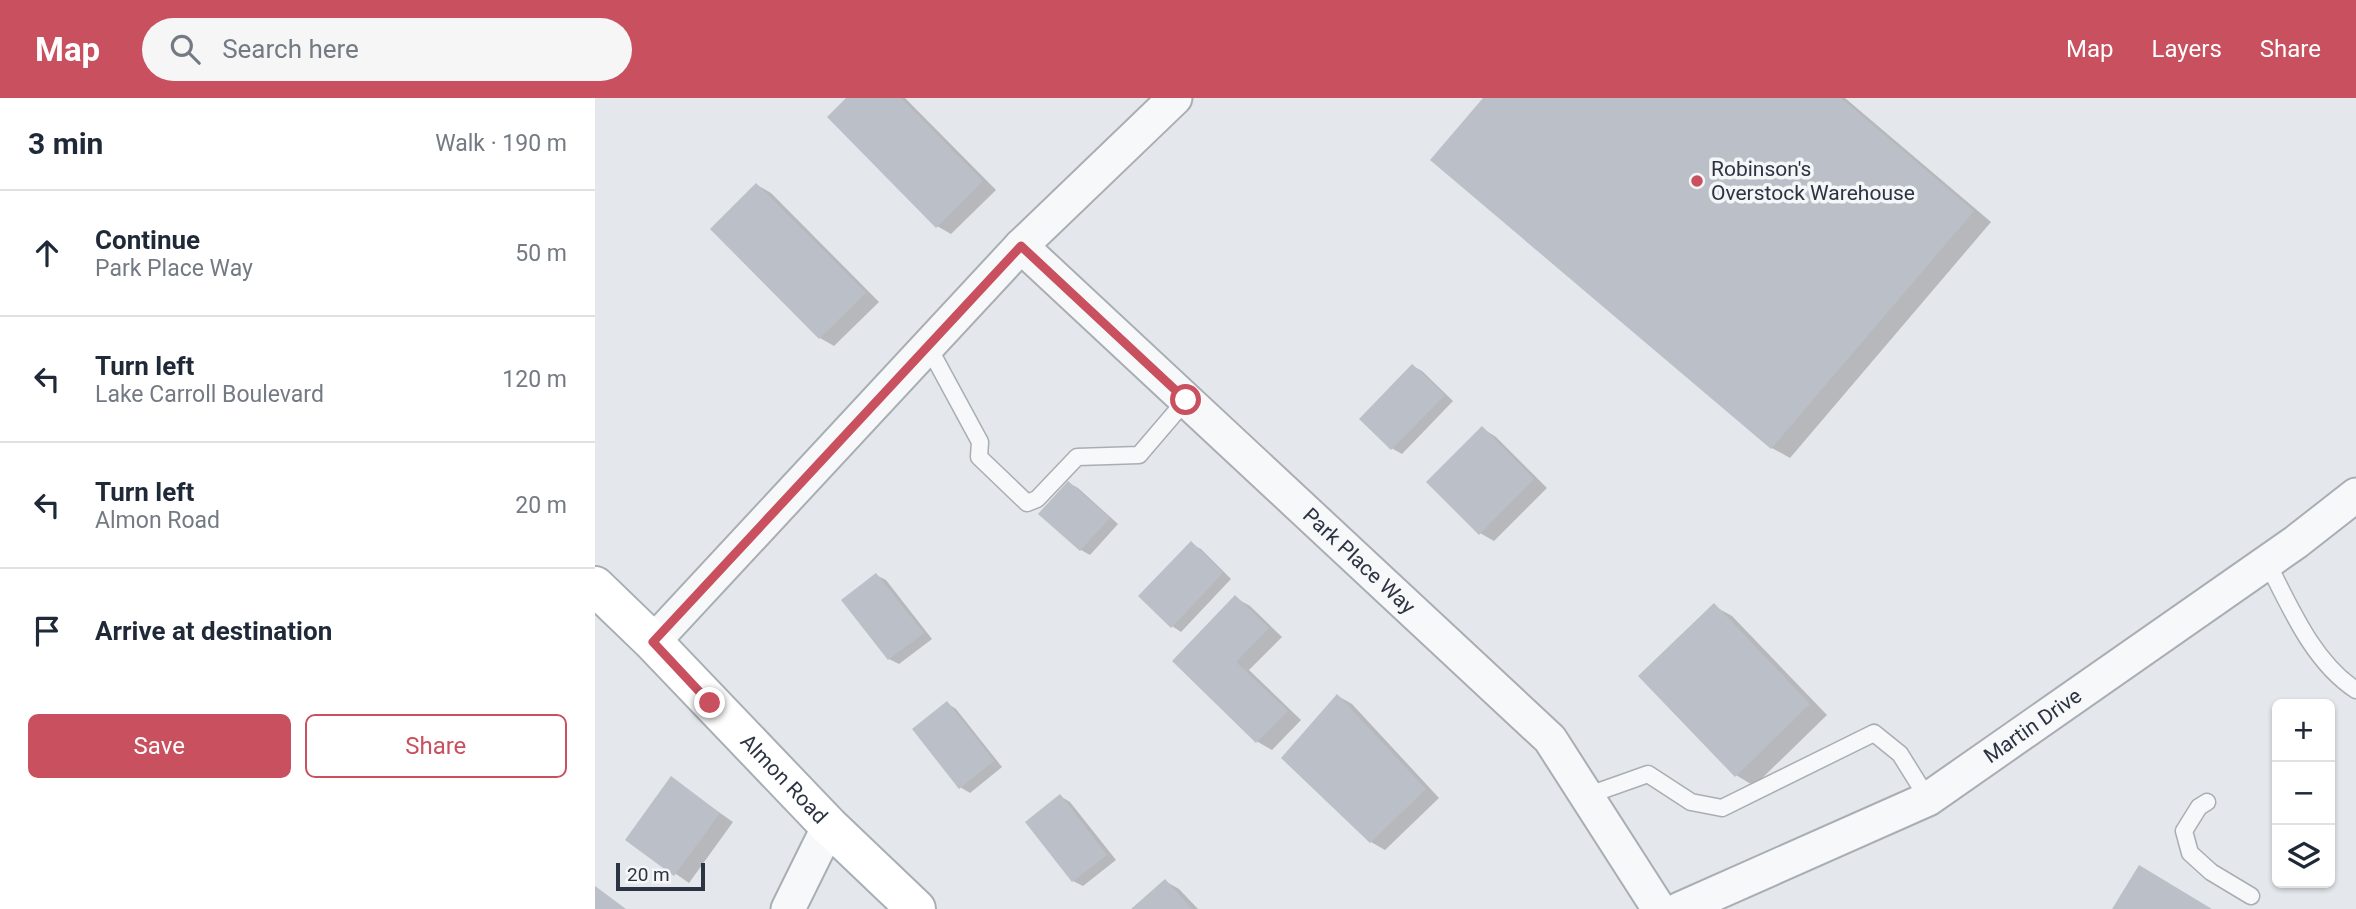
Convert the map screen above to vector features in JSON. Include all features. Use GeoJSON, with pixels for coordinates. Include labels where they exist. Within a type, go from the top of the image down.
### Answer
{"type":"FeatureCollection","features":[{"type":"Feature","properties":{"kind":"street"},"geometry":{"type":"LineString","coordinates":[[653,642],[1021,246],[1175,98]]}},
{"type":"Feature","properties":{"kind":"street","name":"Park Place Way"},"geometry":{"type":"LineString","coordinates":[[1021,246],[1550,739],[1659,909]]}},
{"type":"Feature","properties":{"kind":"street","name":"Martin Drive"},"geometry":{"type":"LineString","coordinates":[[1680,909],[1928,799],[2267,562],[2356,495]]}},
{"type":"Feature","properties":{"kind":"street","name":"Almon Road"},"geometry":{"type":"LineString","coordinates":[[595,586],[653,642],[829,826],[916,909]]}},
{"type":"Feature","properties":{"kind":"street"},"geometry":{"type":"LineString","coordinates":[[788,909],[829,826]]}},
{"type":"Feature","properties":{"kind":"lane"},"geometry":{"type":"LineString","coordinates":[[928,346],[980,442],[979,457],[1027,503],[1037,499],[1077,457],[1139,455],[1186,400]]}},
{"type":"Feature","properties":{"kind":"lane"},"geometry":{"type":"LineString","coordinates":[[2267,562],[2301,627],[2327,664],[2356,690]]}},
{"type":"Feature","properties":{"kind":"lane"},"geometry":{"type":"LineString","coordinates":[[1585,796],[1648,774],[1691,802],[1723,808],[1874,733],[1900,754],[1928,799]]}},
{"type":"Feature","properties":{"kind":"lane"},"geometry":{"type":"LineString","coordinates":[[2207,802],[2199,807],[2184,831],[2190,853],[2211,872],[2251,896]]}},
{"type":"Feature","properties":{"kind":"building"},"geometry":{"type":"Polygon","coordinates":[[[846,98],[901,98],[983,181],[936,228],[827,117],[846,98]]]}},
{"type":"Feature","properties":{"kind":"building"},"geometry":{"type":"Polygon","coordinates":[[[1483,98],[1841,98],[1974,211],[1771,449],[1430,160],[1483,98]]]}},
{"type":"Feature","properties":{"kind":"building"},"geometry":{"type":"Polygon","coordinates":[[[756,183],[866,293],[819,339],[710,229],[756,183]]]}},
{"type":"Feature","properties":{"kind":"building"},"geometry":{"type":"Polygon","coordinates":[[[1412,364],[1445,395],[1391,450],[1359,419],[1412,364]]]}},
{"type":"Feature","properties":{"kind":"building"},"geometry":{"type":"Polygon","coordinates":[[[1482,426],[1534,479],[1479,535],[1426,482],[1482,426]]]}},
{"type":"Feature","properties":{"kind":"building"},"geometry":{"type":"Polygon","coordinates":[[[1068,481],[1110,518],[1080,551],[1038,514],[1068,481]]]}},
{"type":"Feature","properties":{"kind":"building"},"geometry":{"type":"Polygon","coordinates":[[[1191,541],[1223,573],[1171,628],[1138,596],[1191,541]]]}},
{"type":"Feature","properties":{"kind":"building"},"geometry":{"type":"Polygon","coordinates":[[[876,573],[924,633],[888,660],[841,600],[876,573]]]}},
{"type":"Feature","properties":{"kind":"building"},"geometry":{"type":"Polygon","coordinates":[[[1235,595],[1269,628],[1236,662],[1288,711],[1256,743],[1172,661],[1235,595]]]}},
{"type":"Feature","properties":{"kind":"building"},"geometry":{"type":"Polygon","coordinates":[[[1714,603],[1810,704],[1735,777],[1638,676],[1714,603]]]}},
{"type":"Feature","properties":{"kind":"building"},"geometry":{"type":"Polygon","coordinates":[[[1337,694],[1426,789],[1370,843],[1281,758],[1337,694]]]}},
{"type":"Feature","properties":{"kind":"building"},"geometry":{"type":"Polygon","coordinates":[[[947,701],[994,761],[959,789],[912,729],[947,701]]]}},
{"type":"Feature","properties":{"kind":"building"},"geometry":{"type":"Polygon","coordinates":[[[671,776],[720,813],[674,876],[625,840],[671,776]]]}},
{"type":"Feature","properties":{"kind":"building"},"geometry":{"type":"Polygon","coordinates":[[[1060,794],[1107,855],[1072,882],[1025,822],[1060,794]]]}},
{"type":"Feature","properties":{"kind":"building"},"geometry":{"type":"Polygon","coordinates":[[[2139,865],[2212,909],[2112,909],[2139,865]]]}},
{"type":"Feature","properties":{"kind":"building"},"geometry":{"type":"Polygon","coordinates":[[[1165,879],[1192,909],[1131,909],[1165,879]]]}},
{"type":"Feature","properties":{"kind":"building"},"geometry":{"type":"Polygon","coordinates":[[[595,886],[626,909],[595,909],[595,886]]]}},
{"type":"Feature","properties":{"kind":"place","name":"Robinson's Overstock Warehouse"},"geometry":{"type":"Point","coordinates":[1697,181]}},
{"type":"Feature","properties":{"kind":"route"},"geometry":{"type":"LineString","coordinates":[[710,703],[653,642],[1021,246],[1186,400]]}}]}
